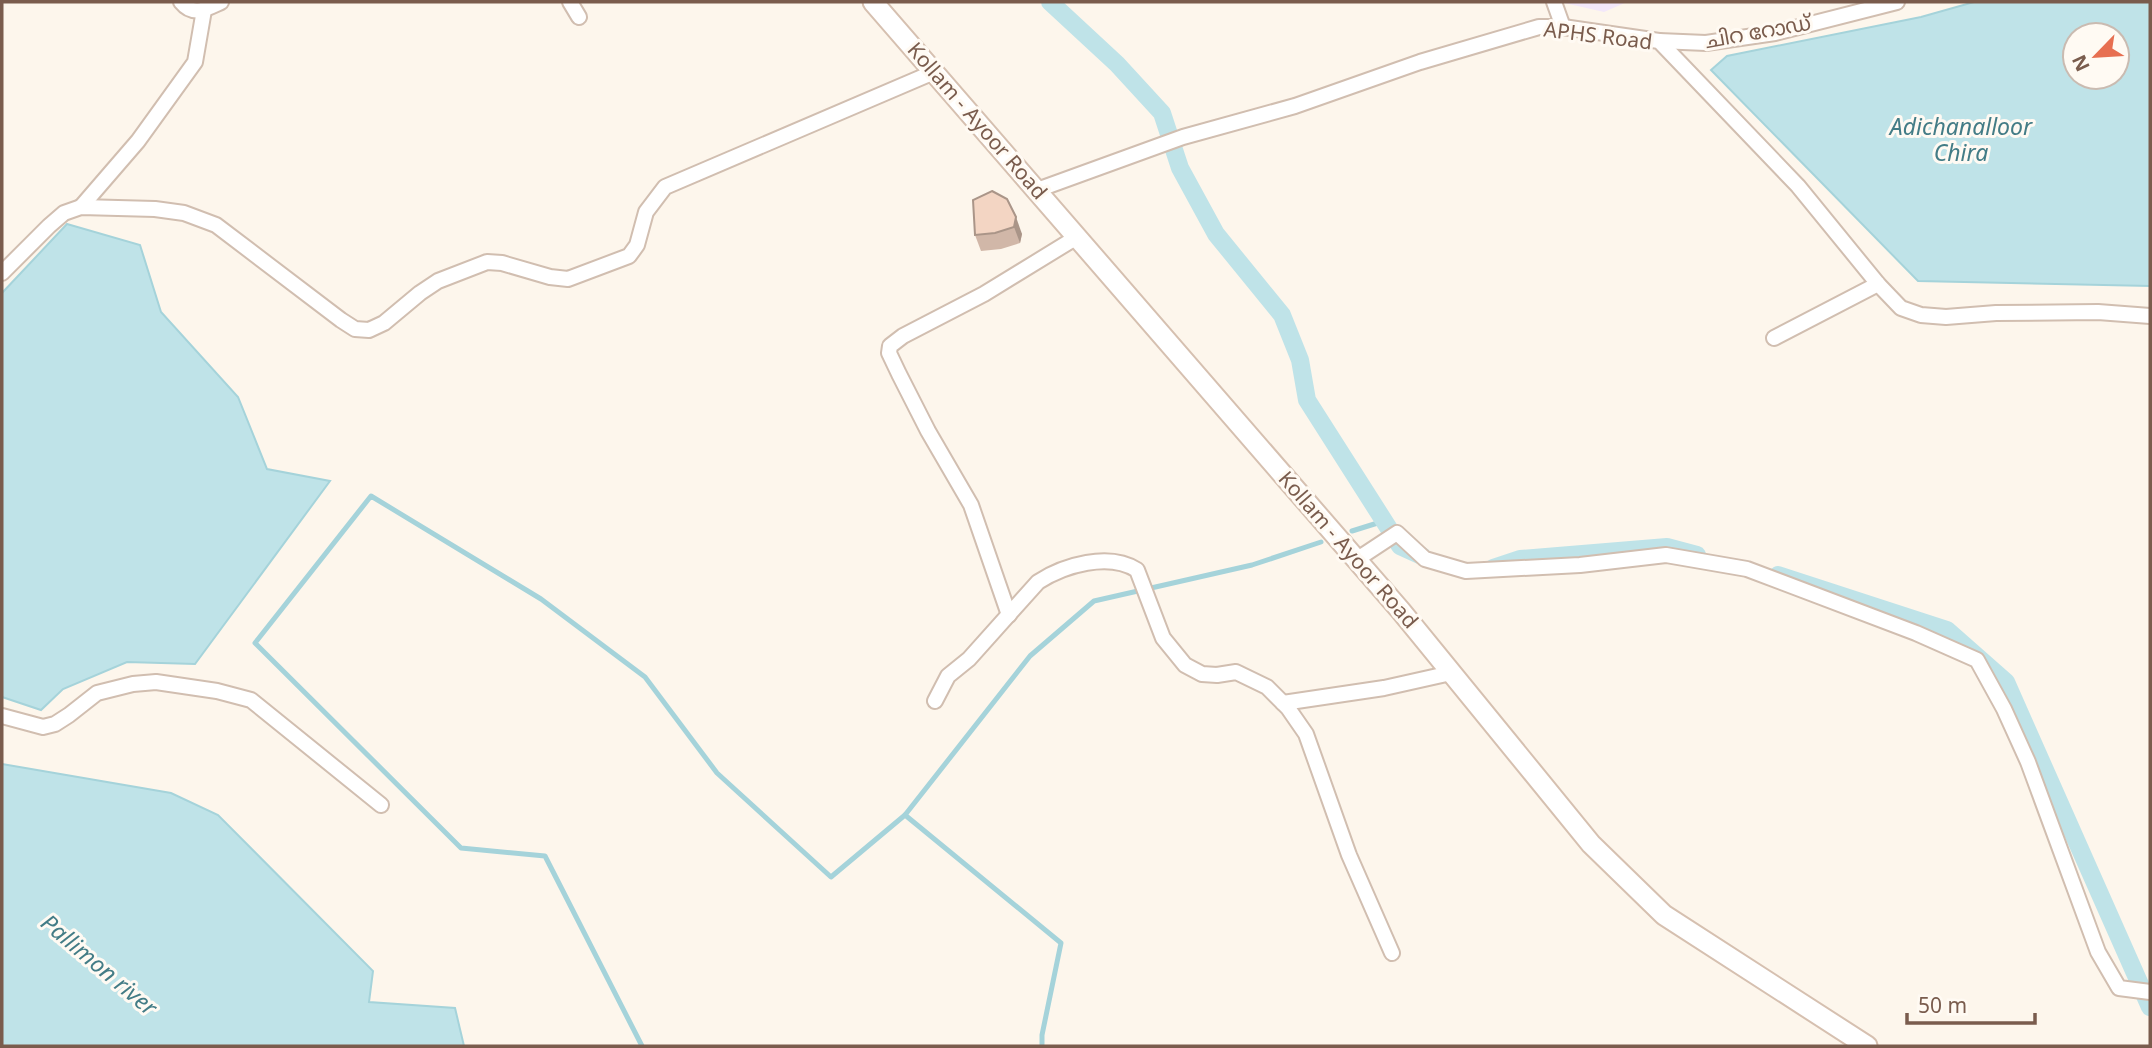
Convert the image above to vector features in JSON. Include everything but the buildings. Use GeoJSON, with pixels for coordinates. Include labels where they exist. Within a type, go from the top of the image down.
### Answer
{"type":"FeatureCollection","features":[{"type":"Feature","properties":{"kind":"main road","name":"Kollam - Ayoor Road"},"geometry":{"type":"LineString","coordinates":[[873,2],[1356,560],[1591,844],[1664,915],[1867,1046]]}},
{"type":"Feature","properties":{"kind":"street"},"geometry":{"type":"LineString","coordinates":[[181,2],[186,8],[196,11],[221,2]]}},
{"type":"Feature","properties":{"kind":"street"},"geometry":{"type":"LineString","coordinates":[[570,2],[579,17]]}},
{"type":"Feature","properties":{"kind":"street"},"geometry":{"type":"LineString","coordinates":[[1554,2],[1563,27]]}},
{"type":"Feature","properties":{"kind":"street","name":"ചിറ റോഡ്"},"geometry":{"type":"LineString","coordinates":[[1659,41],[1706,44],[1775,33],[1896,2]]}},
{"type":"Feature","properties":{"kind":"street"},"geometry":{"type":"LineString","coordinates":[[81,207],[138,141],[195,62],[204,10]]}},
{"type":"Feature","properties":{"kind":"street","name":"APHS Road"},"geometry":{"type":"LineString","coordinates":[[1037,190],[1183,137],[1295,106],[1420,62],[1539,27],[1563,27],[1659,41],[1798,186],[1878,284],[1901,307],[1921,315],[1947,317],[1996,313],[2098,312],[2150,316]]}},
{"type":"Feature","properties":{"kind":"street"},"geometry":{"type":"LineString","coordinates":[[2,273],[64,213],[81,207],[174,211],[216,225],[341,320],[355,329],[369,330],[384,323],[438,281],[487,262],[502,263],[550,277],[568,279],[629,256],[637,245],[646,212],[665,187],[934,72]]}},
{"type":"Feature","properties":{"kind":"street"},"geometry":{"type":"LineString","coordinates":[[1009,615],[971,505],[899,374],[890,353],[890,346],[903,336],[984,294],[1077,237]]}},
{"type":"Feature","properties":{"kind":"street"},"geometry":{"type":"LineString","coordinates":[[1774,338],[1878,284]]}},
{"type":"Feature","properties":{"kind":"street"},"geometry":{"type":"LineString","coordinates":[[1356,560],[1397,533],[1425,559],[1466,571],[1580,565],[1666,555],[1747,569],[1916,633],[1977,660],[2004,709],[2028,762],[2098,952],[2119,988],[2150,992]]}},
{"type":"Feature","properties":{"kind":"street"},"geometry":{"type":"LineString","coordinates":[[935,701],[948,676],[969,659],[1038,582],[1052,573],[1099,561],[1127,563],[1137,570],[1163,638],[1185,665],[1202,674],[1236,672],[1267,687],[1306,734],[1349,855],[1392,953]]}},
{"type":"Feature","properties":{"kind":"street"},"geometry":{"type":"LineString","coordinates":[[1283,704],[1384,688],[1451,673]]}},
{"type":"Feature","properties":{"kind":"street"},"geometry":{"type":"LineString","coordinates":[[2,716],[43,727],[62,720],[97,693],[133,684],[156,682],[217,691],[251,700],[381,805]]}},
{"type":"Feature","properties":{"kind":"shaded area"},"geometry":{"type":"Polygon","coordinates":[[[1560,2],[1627,2],[1604,12],[1560,2]]]}},
{"type":"Feature","properties":{"kind":"water","name":"Adichanalloor Chira"},"geometry":{"type":"Polygon","coordinates":[[[1974,2],[2150,2],[2150,286],[1918,281],[1711,70],[1727,56],[1921,17],[1974,2]]]}},
{"type":"Feature","properties":{"kind":"water"},"geometry":{"type":"Polygon","coordinates":[[[67,224],[140,245],[161,312],[238,397],[267,469],[330,481],[195,664],[127,662],[63,689],[41,710],[2,697],[2,293],[67,224]]]}},
{"type":"Feature","properties":{"kind":"water","name":"Pallimon river"},"geometry":{"type":"Polygon","coordinates":[[[2,764],[171,793],[218,815],[373,971],[369,1002],[455,1008],[464,1046],[2,1046],[2,764]]]}},
{"type":"Feature","properties":{"kind":"waterway"},"geometry":{"type":"LineString","coordinates":[[1050,2],[1117,64],[1162,113],[1180,168],[1216,234],[1282,315],[1300,360],[1307,400],[1400,546],[1422,556]]}},
{"type":"Feature","properties":{"kind":"waterway"},"geometry":{"type":"LineString","coordinates":[[642,1046],[545,856],[461,848],[255,643],[371,496],[541,599],[645,677],[717,773],[831,877],[905,815],[1030,656],[1094,601],[1252,565],[1321,542]]}},
{"type":"Feature","properties":{"kind":"waterway"},"geometry":{"type":"LineString","coordinates":[[1352,531],[1384,521]]}},
{"type":"Feature","properties":{"kind":"waterway"},"geometry":{"type":"LineString","coordinates":[[1493,568],[1520,559],[1667,547],[1697,555]]}},
{"type":"Feature","properties":{"kind":"waterway"},"geometry":{"type":"LineString","coordinates":[[1778,575],[1947,630],[2006,682],[2150,1007]]}},
{"type":"Feature","properties":{"kind":"waterway"},"geometry":{"type":"LineString","coordinates":[[905,815],[1061,943],[1042,1046]]}}]}
